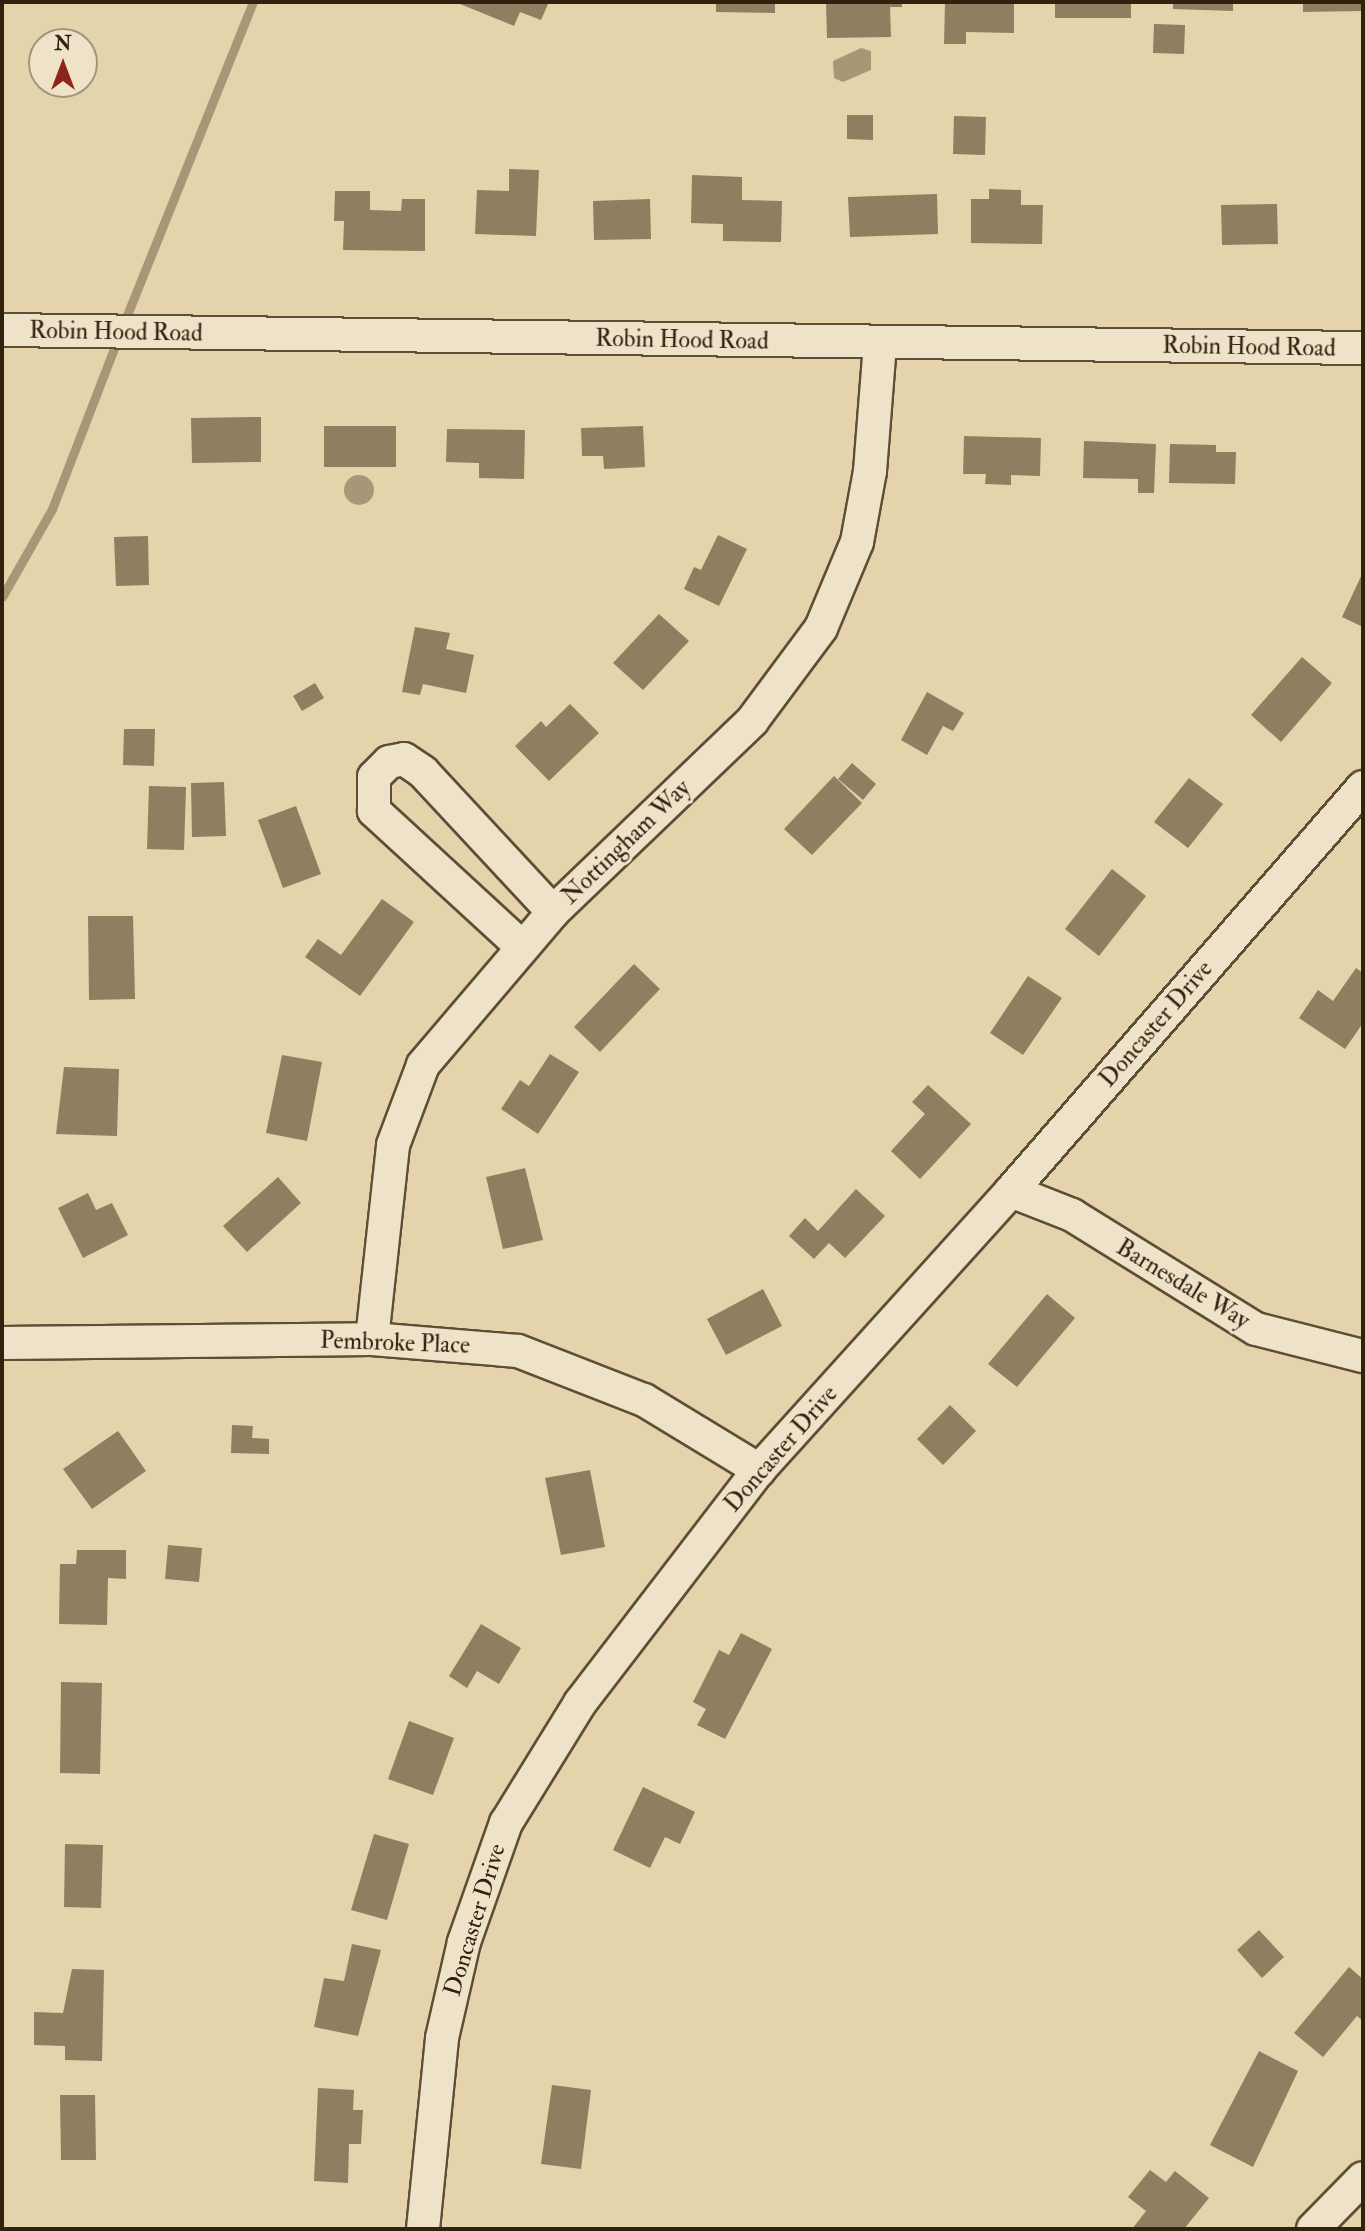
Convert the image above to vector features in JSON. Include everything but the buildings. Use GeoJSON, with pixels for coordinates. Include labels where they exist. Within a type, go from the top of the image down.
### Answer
{"type":"FeatureCollection","features":[{"type":"Feature","properties":{"kind":"street","name":"Robin Hood Road"},"geometry":{"type":"LineString","coordinates":[[2,330],[880,344],[1363,348]]}},
{"type":"Feature","properties":{"kind":"street","name":"Nottingham Way"},"geometry":{"type":"LineString","coordinates":[[372,1339],[393,1145],[423,1065],[521,946],[553,912],[752,721],[821,628],[857,542],[870,471],[880,344]]}},
{"type":"Feature","properties":{"kind":"street"},"geometry":{"type":"LineString","coordinates":[[521,946],[382,820],[370,792],[374,777],[389,762],[404,760],[424,772],[553,912]]}},
{"type":"Feature","properties":{"kind":"street","name":"Doncaster Drive"},"geometry":{"type":"LineString","coordinates":[[423,2229],[442,2038],[464,1941],[506,1823],[580,1703],[759,1470],[1011,1191],[1363,787]]}},
{"type":"Feature","properties":{"kind":"street","name":"Barnesdale Way"},"geometry":{"type":"LineString","coordinates":[[1011,1191],[1072,1215],[1256,1329],[1363,1356]]}},
{"type":"Feature","properties":{"kind":"street","name":"Pembroke Place"},"geometry":{"type":"LineString","coordinates":[[2,1343],[372,1339],[518,1351],[568,1367],[643,1400],[759,1470]]}},
{"type":"Feature","properties":{"kind":"street"},"geometry":{"type":"LineString","coordinates":[[1313,2229],[1363,2178]]}},
{"type":"Feature","properties":{"kind":"shaded area"},"geometry":{"type":"Polygon","coordinates":[[[861,48],[871,51],[871,70],[843,82],[834,78],[833,61],[861,48]]]}},
{"type":"Feature","properties":{"kind":"shaded area"},"geometry":{"type":"Polygon","coordinates":[[[359,475],[370,479],[374,490],[370,501],[359,505],[348,501],[344,490],[348,479],[359,475]]]}},
{"type":"Feature","properties":{"kind":"waterway"},"geometry":{"type":"LineString","coordinates":[[123,325],[253,2]]}},
{"type":"Feature","properties":{"kind":"waterway"},"geometry":{"type":"LineString","coordinates":[[2,597],[52,509],[118,338]]}}]}
